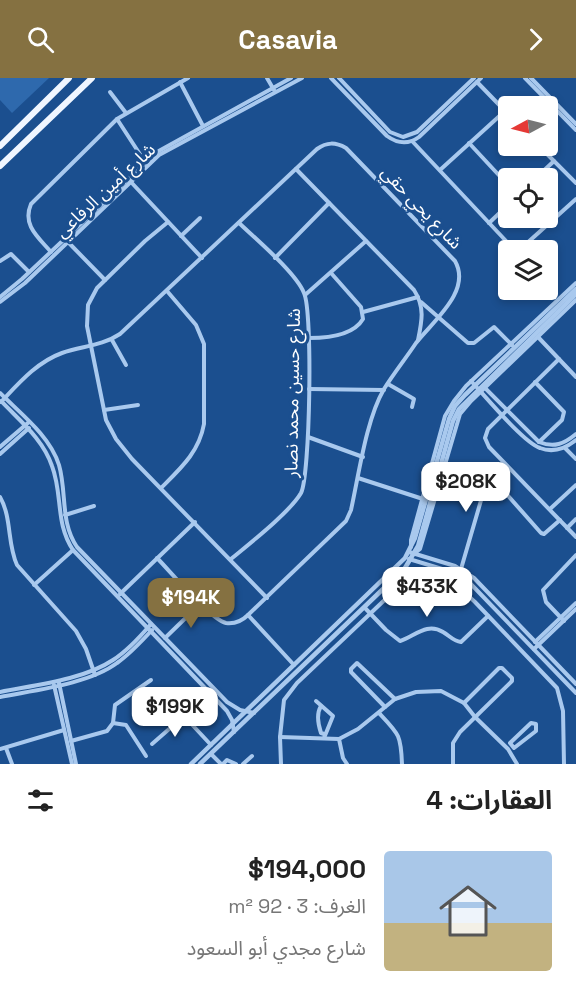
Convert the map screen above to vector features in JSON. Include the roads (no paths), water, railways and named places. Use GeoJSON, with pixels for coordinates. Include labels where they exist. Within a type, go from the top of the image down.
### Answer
{"type":"FeatureCollection","features":[{"type":"Feature","properties":{"kind":"main road"},"geometry":{"type":"LineString","coordinates":[[0,146],[70,78],[73,86],[80,89]]}},
{"type":"Feature","properties":{"kind":"main road"},"geometry":{"type":"LineString","coordinates":[[0,166],[92,78]]}},
{"type":"Feature","properties":{"kind":"main road"},"geometry":{"type":"LineString","coordinates":[[50,98],[60,102],[60,109]]}},
{"type":"Feature","properties":{"kind":"street"},"geometry":{"type":"LineString","coordinates":[[52,253],[30,227],[27,219],[31,204],[117,119],[188,78]]}},
{"type":"Feature","properties":{"kind":"street"},"geometry":{"type":"LineString","coordinates":[[267,78],[274,90]]}},
{"type":"Feature","properties":{"kind":"street","name":"شارع أمين الرفاعي"},"geometry":{"type":"LineString","coordinates":[[274,90],[291,78]]}},
{"type":"Feature","properties":{"kind":"street","name":"شارع أمين الرفاعي"},"geometry":{"type":"LineString","coordinates":[[0,297],[52,253],[158,153],[274,90],[302,78]]}},
{"type":"Feature","properties":{"kind":"street"},"geometry":{"type":"LineString","coordinates":[[331,78],[392,140],[403,143],[419,137],[477,79],[498,102]]}},
{"type":"Feature","properties":{"kind":"street"},"geometry":{"type":"LineString","coordinates":[[339,78],[390,132],[398,136],[407,137],[417,132],[444,110]]}},
{"type":"Feature","properties":{"kind":"street"},"geometry":{"type":"LineString","coordinates":[[525,78],[576,130]]}},
{"type":"Feature","properties":{"kind":"street"},"geometry":{"type":"LineString","coordinates":[[531,78],[576,124]]}},
{"type":"Feature","properties":{"kind":"street"},"geometry":{"type":"LineString","coordinates":[[180,82],[202,126]]}},
{"type":"Feature","properties":{"kind":"street"},"geometry":{"type":"LineString","coordinates":[[110,92],[126,113]]}},
{"type":"Feature","properties":{"kind":"street","name":"شارع أمين الرفاعي"},"geometry":{"type":"LineString","coordinates":[[0,302],[25,283],[52,253],[68,242],[145,162],[202,126],[234,112]]}},
{"type":"Feature","properties":{"kind":"street"},"geometry":{"type":"LineString","coordinates":[[367,116],[371,112]]}},
{"type":"Feature","properties":{"kind":"street"},"geometry":{"type":"LineString","coordinates":[[117,119],[145,162]]}},
{"type":"Feature","properties":{"kind":"street"},"geometry":{"type":"LineString","coordinates":[[440,170],[498,119]]}},
{"type":"Feature","properties":{"kind":"street"},"geometry":{"type":"LineString","coordinates":[[412,141],[509,244],[521,246],[576,199]]}},
{"type":"Feature","properties":{"kind":"street","name":"شارع يحي حقي"},"geometry":{"type":"LineString","coordinates":[[0,401],[29,372],[46,360],[64,352],[112,340],[322,145],[334,143],[346,148],[455,261],[461,274],[459,288],[384,390],[374,416],[351,510],[346,520],[248,615]]}},
{"type":"Feature","properties":{"kind":"street"},"geometry":{"type":"LineString","coordinates":[[469,143],[498,174]]}},
{"type":"Feature","properties":{"kind":"street"},"geometry":{"type":"LineString","coordinates":[[549,156],[576,183]]}},
{"type":"Feature","properties":{"kind":"street"},"geometry":{"type":"LineString","coordinates":[[547,168],[554,161]]}},
{"type":"Feature","properties":{"kind":"street"},"geometry":{"type":"LineString","coordinates":[[296,169],[414,290],[419,299],[468,344],[474,343],[494,327],[512,345]]}},
{"type":"Feature","properties":{"kind":"street"},"geometry":{"type":"LineString","coordinates":[[129,180],[202,258]]}},
{"type":"Feature","properties":{"kind":"street"},"geometry":{"type":"LineString","coordinates":[[274,258],[329,203]]}},
{"type":"Feature","properties":{"kind":"street"},"geometry":{"type":"LineString","coordinates":[[489,223],[498,214]]}},
{"type":"Feature","properties":{"kind":"street"},"geometry":{"type":"LineString","coordinates":[[182,236],[200,218]]}},
{"type":"Feature","properties":{"kind":"street"},"geometry":{"type":"LineString","coordinates":[[168,222],[105,280],[88,305],[87,326],[104,410],[116,439],[267,598]]}},
{"type":"Feature","properties":{"kind":"street","name":"شارع حسين محمد نصار"},"geometry":{"type":"LineString","coordinates":[[231,560],[299,496],[305,479],[309,389],[309,312],[305,295],[296,279],[239,223]]}},
{"type":"Feature","properties":{"kind":"street"},"geometry":{"type":"LineString","coordinates":[[305,295],[366,241]]}},
{"type":"Feature","properties":{"kind":"street"},"geometry":{"type":"LineString","coordinates":[[68,242],[105,280]]}},
{"type":"Feature","properties":{"kind":"street"},"geometry":{"type":"LineString","coordinates":[[0,261],[11,254],[29,272]]}},
{"type":"Feature","properties":{"kind":"street"},"geometry":{"type":"LineString","coordinates":[[309,338],[338,335],[359,324],[363,319],[360,305],[331,273]]}},
{"type":"Feature","properties":{"kind":"street"},"geometry":{"type":"LineString","coordinates":[[200,764],[365,608],[408,559],[453,421],[463,403],[512,345],[576,283]]}},
{"type":"Feature","properties":{"kind":"street"},"geometry":{"type":"LineString","coordinates":[[497,362],[576,289]]}},
{"type":"Feature","properties":{"kind":"street"},"geometry":{"type":"LineString","coordinates":[[161,488],[194,453],[199,444],[204,423],[204,344],[196,325],[167,291]]}},
{"type":"Feature","properties":{"kind":"street"},"geometry":{"type":"LineString","coordinates":[[412,552],[420,549],[460,414],[478,385],[576,294]]}},
{"type":"Feature","properties":{"kind":"street"},"geometry":{"type":"LineString","coordinates":[[363,312],[419,299]]}},
{"type":"Feature","properties":{"kind":"street"},"geometry":{"type":"LineString","coordinates":[[418,341],[422,320],[419,299]]}},
{"type":"Feature","properties":{"kind":"street"},"geometry":{"type":"LineString","coordinates":[[412,552],[424,499],[456,402],[538,337],[576,300]]}},
{"type":"Feature","properties":{"kind":"street"},"geometry":{"type":"LineString","coordinates":[[538,337],[576,377]]}},
{"type":"Feature","properties":{"kind":"street"},"geometry":{"type":"LineString","coordinates":[[112,340],[126,365]]}},
{"type":"Feature","properties":{"kind":"street"},"geometry":{"type":"LineString","coordinates":[[559,359],[488,429],[486,443],[576,537]]}},
{"type":"Feature","properties":{"kind":"street"},"geometry":{"type":"LineString","coordinates":[[535,382],[564,412],[562,420],[539,442]]}},
{"type":"Feature","properties":{"kind":"street"},"geometry":{"type":"LineString","coordinates":[[388,384],[414,398],[412,407]]}},
{"type":"Feature","properties":{"kind":"street"},"geometry":{"type":"LineString","coordinates":[[478,385],[532,444],[539,448],[553,450],[565,448],[576,440]]}},
{"type":"Feature","properties":{"kind":"street"},"geometry":{"type":"LineString","coordinates":[[309,389],[384,390]]}},
{"type":"Feature","properties":{"kind":"street"},"geometry":{"type":"LineString","coordinates":[[0,393],[31,423],[51,448],[58,463],[67,529],[77,547],[149,630],[229,714],[234,732]]}},
{"type":"Feature","properties":{"kind":"street"},"geometry":{"type":"LineString","coordinates":[[0,401],[46,451],[52,465],[62,531],[73,550],[153,626],[231,706],[254,713]]}},
{"type":"Feature","properties":{"kind":"street"},"geometry":{"type":"LineString","coordinates":[[104,410],[138,405]]}},
{"type":"Feature","properties":{"kind":"street"},"geometry":{"type":"LineString","coordinates":[[504,412],[539,442],[547,445],[559,444],[576,434]]}},
{"type":"Feature","properties":{"kind":"street"},"geometry":{"type":"LineString","coordinates":[[0,447],[31,423]]}},
{"type":"Feature","properties":{"kind":"street"},"geometry":{"type":"LineString","coordinates":[[0,454],[26,427]]}},
{"type":"Feature","properties":{"kind":"street"},"geometry":{"type":"LineString","coordinates":[[307,437],[363,457]]}},
{"type":"Feature","properties":{"kind":"street"},"geometry":{"type":"LineString","coordinates":[[565,448],[576,459]]}},
{"type":"Feature","properties":{"kind":"street"},"geometry":{"type":"LineString","coordinates":[[443,472],[474,481],[481,490],[482,497],[461,569]]}},
{"type":"Feature","properties":{"kind":"street"},"geometry":{"type":"LineString","coordinates":[[358,478],[424,499]]}},
{"type":"Feature","properties":{"kind":"street"},"geometry":{"type":"LineString","coordinates":[[495,481],[541,533],[544,534],[560,520]]}},
{"type":"Feature","properties":{"kind":"street"},"geometry":{"type":"LineString","coordinates":[[550,509],[576,485]]}},
{"type":"Feature","properties":{"kind":"street"},"geometry":{"type":"LineString","coordinates":[[0,497],[7,516],[14,558],[21,570],[76,631],[86,649],[94,672]]}},
{"type":"Feature","properties":{"kind":"street"},"geometry":{"type":"LineString","coordinates":[[65,515],[94,506]]}},
{"type":"Feature","properties":{"kind":"street"},"geometry":{"type":"LineString","coordinates":[[567,528],[576,519]]}},
{"type":"Feature","properties":{"kind":"street"},"geometry":{"type":"LineString","coordinates":[[119,594],[195,522]]}},
{"type":"Feature","properties":{"kind":"street"},"geometry":{"type":"LineString","coordinates":[[34,585],[73,550]]}},
{"type":"Feature","properties":{"kind":"street"},"geometry":{"type":"LineString","coordinates":[[412,552],[461,569],[482,586],[576,684]]}},
{"type":"Feature","properties":{"kind":"street"},"geometry":{"type":"LineString","coordinates":[[562,619],[546,602],[543,590],[576,555]]}},
{"type":"Feature","properties":{"kind":"street"},"geometry":{"type":"LineString","coordinates":[[157,558],[216,618],[226,623],[237,622],[248,615],[294,665]]}},
{"type":"Feature","properties":{"kind":"street"},"geometry":{"type":"LineString","coordinates":[[191,764],[319,640],[408,559]]}},
{"type":"Feature","properties":{"kind":"street"},"geometry":{"type":"LineString","coordinates":[[408,559],[452,572],[466,579],[576,693]]}},
{"type":"Feature","properties":{"kind":"street"},"geometry":{"type":"LineString","coordinates":[[281,764],[280,737],[283,704],[286,696],[370,613],[398,589],[426,583],[458,588],[476,602],[557,688],[563,711],[564,764]]}},
{"type":"Feature","properties":{"kind":"street"},"geometry":{"type":"LineString","coordinates":[[165,638],[201,603]]}},
{"type":"Feature","properties":{"kind":"street"},"geometry":{"type":"LineString","coordinates":[[533,647],[576,603]]}},
{"type":"Feature","properties":{"kind":"street"},"geometry":{"type":"LineString","coordinates":[[365,608],[399,640],[420,630],[434,628],[458,642],[488,615]]}},
{"type":"Feature","properties":{"kind":"street"},"geometry":{"type":"LineString","coordinates":[[562,619],[576,609]]}},
{"type":"Feature","properties":{"kind":"street"},"geometry":{"type":"LineString","coordinates":[[0,697],[94,672],[114,659],[153,626]]}},
{"type":"Feature","properties":{"kind":"street"},"geometry":{"type":"LineString","coordinates":[[319,640],[319,645],[323,647]]}},
{"type":"Feature","properties":{"kind":"street"},"geometry":{"type":"LineString","coordinates":[[308,651],[311,652],[312,657]]}},
{"type":"Feature","properties":{"kind":"street"},"geometry":{"type":"LineString","coordinates":[[385,707],[351,672],[357,663],[395,699]]}},
{"type":"Feature","properties":{"kind":"street"},"geometry":{"type":"LineString","coordinates":[[453,764],[453,743],[460,732],[512,681],[511,677],[499,668],[464,703]]}},
{"type":"Feature","properties":{"kind":"street"},"geometry":{"type":"LineString","coordinates":[[71,741],[103,733],[110,728],[114,705],[151,680]]}},
{"type":"Feature","properties":{"kind":"street"},"geometry":{"type":"LineString","coordinates":[[0,692],[56,683]]}},
{"type":"Feature","properties":{"kind":"street"},"geometry":{"type":"LineString","coordinates":[[56,683],[74,764]]}},
{"type":"Feature","properties":{"kind":"street"},"geometry":{"type":"LineString","coordinates":[[280,737],[324,736],[339,739],[358,729],[395,699],[416,692],[441,691],[464,703],[475,717],[510,747],[517,764]]}},
{"type":"Feature","properties":{"kind":"street"},"geometry":{"type":"LineString","coordinates":[[219,703],[223,698]]}},
{"type":"Feature","properties":{"kind":"street"},"geometry":{"type":"LineString","coordinates":[[316,701],[333,716],[324,736]]}},
{"type":"Feature","properties":{"kind":"street"},"geometry":{"type":"LineString","coordinates":[[321,706],[318,713],[319,726],[324,736]]}},
{"type":"Feature","properties":{"kind":"street"},"geometry":{"type":"LineString","coordinates":[[379,712],[398,734],[402,764]]}},
{"type":"Feature","properties":{"kind":"street"},"geometry":{"type":"LineString","coordinates":[[152,744],[184,716],[211,744]]}},
{"type":"Feature","properties":{"kind":"street"},"geometry":{"type":"LineString","coordinates":[[112,723],[126,725],[146,756]]}},
{"type":"Feature","properties":{"kind":"street"},"geometry":{"type":"LineString","coordinates":[[531,723],[536,724],[536,730],[515,748],[510,747],[510,743],[531,723]]}},
{"type":"Feature","properties":{"kind":"street"},"geometry":{"type":"LineString","coordinates":[[66,730],[71,741],[74,764]]}},
{"type":"Feature","properties":{"kind":"street"},"geometry":{"type":"LineString","coordinates":[[0,749],[66,730]]}},
{"type":"Feature","properties":{"kind":"street"},"geometry":{"type":"LineString","coordinates":[[339,739],[346,764]]}},
{"type":"Feature","properties":{"kind":"street"},"geometry":{"type":"LineString","coordinates":[[6,748],[12,764]]}},
{"type":"Feature","properties":{"kind":"street"},"geometry":{"type":"LineString","coordinates":[[212,754],[222,764],[227,760],[236,764]]}},
{"type":"Feature","properties":{"kind":"street"},"geometry":{"type":"LineString","coordinates":[[243,764],[252,756]]}}]}
